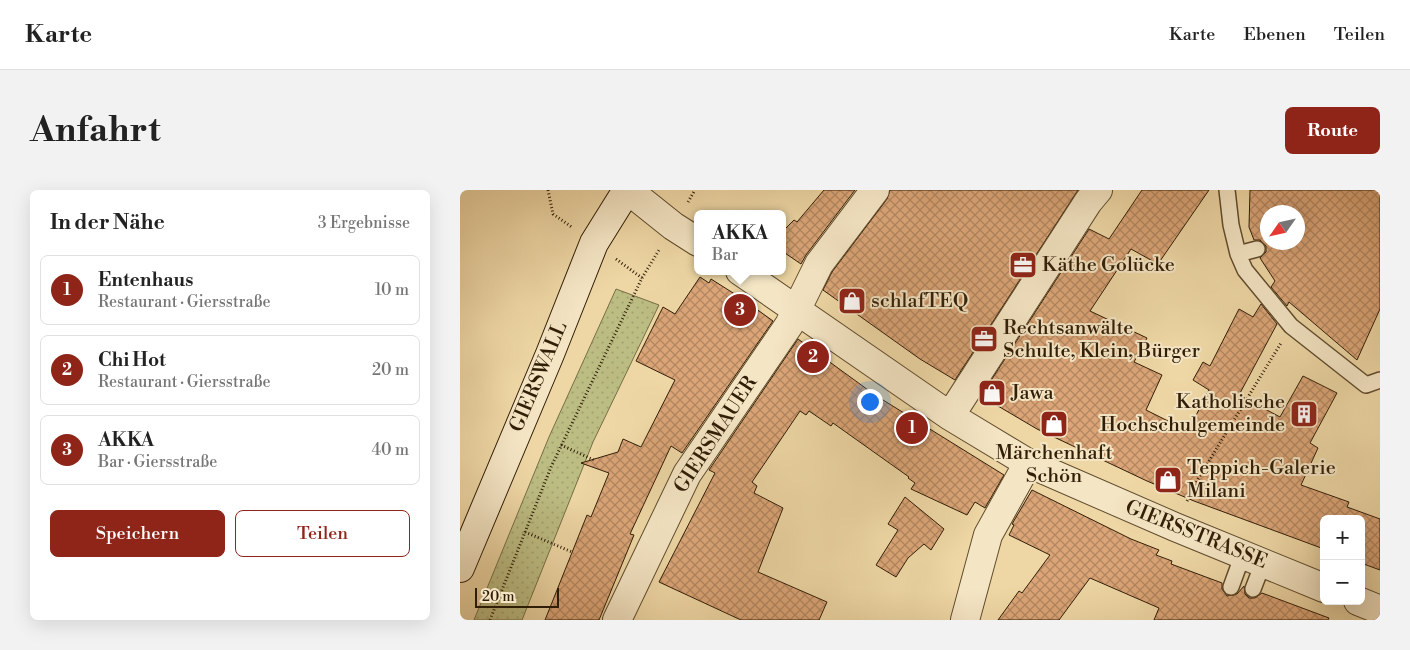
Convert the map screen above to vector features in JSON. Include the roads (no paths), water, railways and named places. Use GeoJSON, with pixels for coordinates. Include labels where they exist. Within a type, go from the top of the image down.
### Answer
{"type":"FeatureCollection","features":[{"type":"Feature","properties":{"kind":"street"},"geometry":{"type":"LineString","coordinates":[[627,190],[673,226],[694,239]]}},
{"type":"Feature","properties":{"kind":"street","name":"GIERSWALL"},"geometry":{"type":"LineString","coordinates":[[460,568],[550,354],[594,243],[627,190]]}},
{"type":"Feature","properties":{"kind":"street","name":"GIERSMAUER"},"geometry":{"type":"LineString","coordinates":[[617,620],[687,474],[789,325],[819,264],[875,190]]}},
{"type":"Feature","properties":{"kind":"street"},"geometry":{"type":"LineString","coordinates":[[950,416],[1083,210],[1098,190]]}},
{"type":"Feature","properties":{"kind":"street","name":"GIERSSTRASSE"},"geometry":{"type":"LineString","coordinates":[[746,275],[950,416],[1028,463],[1175,527],[1320,586]]}},
{"type":"Feature","properties":{"kind":"street"},"geometry":{"type":"LineString","coordinates":[[965,620],[988,535],[1028,463]]}},
{"type":"Feature","properties":{"kind":"street"},"geometry":{"type":"LineString","coordinates":[[1365,604],[1380,610]]}},
{"type":"Feature","properties":{"kind":"lane"},"geometry":{"type":"LineString","coordinates":[[1227,190],[1231,225],[1238,254],[1245,270],[1291,326],[1366,386],[1380,380]]}},
{"type":"Feature","properties":{"kind":"lane"},"geometry":{"type":"LineString","coordinates":[[1238,254],[1257,249]]}},
{"type":"Feature","properties":{"kind":"lane"},"geometry":{"type":"LineString","coordinates":[[1231,587],[1253,559]]}},
{"type":"Feature","properties":{"kind":"lane"},"geometry":{"type":"LineString","coordinates":[[1253,559],[1253,589]]}},
{"type":"Feature","properties":{"kind":"place","name":"Käthe Golücke"},"geometry":{"type":"Point","coordinates":[1023,265]}},
{"type":"Feature","properties":{"kind":"place","name":"schlafTEQ"},"geometry":{"type":"Point","coordinates":[852,301]}},
{"type":"Feature","properties":{"kind":"place","name":"AKKA"},"geometry":{"type":"Point","coordinates":[740,310]}},
{"type":"Feature","properties":{"kind":"place","name":"Rechtsanwälte Schulte, Klein, Bürger"},"geometry":{"type":"Point","coordinates":[984,339]}},
{"type":"Feature","properties":{"kind":"place","name":"Chi Hot"},"geometry":{"type":"Point","coordinates":[813,357]}},
{"type":"Feature","properties":{"kind":"place","name":"Jawa"},"geometry":{"type":"Point","coordinates":[992,393]}},
{"type":"Feature","properties":{"kind":"place","name":"Katholische Hochschulgemeinde"},"geometry":{"type":"Point","coordinates":[1304,414]}},
{"type":"Feature","properties":{"kind":"place","name":"Märchenhaft Schön"},"geometry":{"type":"Point","coordinates":[1054,424]}},
{"type":"Feature","properties":{"kind":"place","name":"Entenhaus"},"geometry":{"type":"Point","coordinates":[912,428]}},
{"type":"Feature","properties":{"kind":"place","name":"Teppich-Galerie Milani"},"geometry":{"type":"Point","coordinates":[1168,480]}}]}
